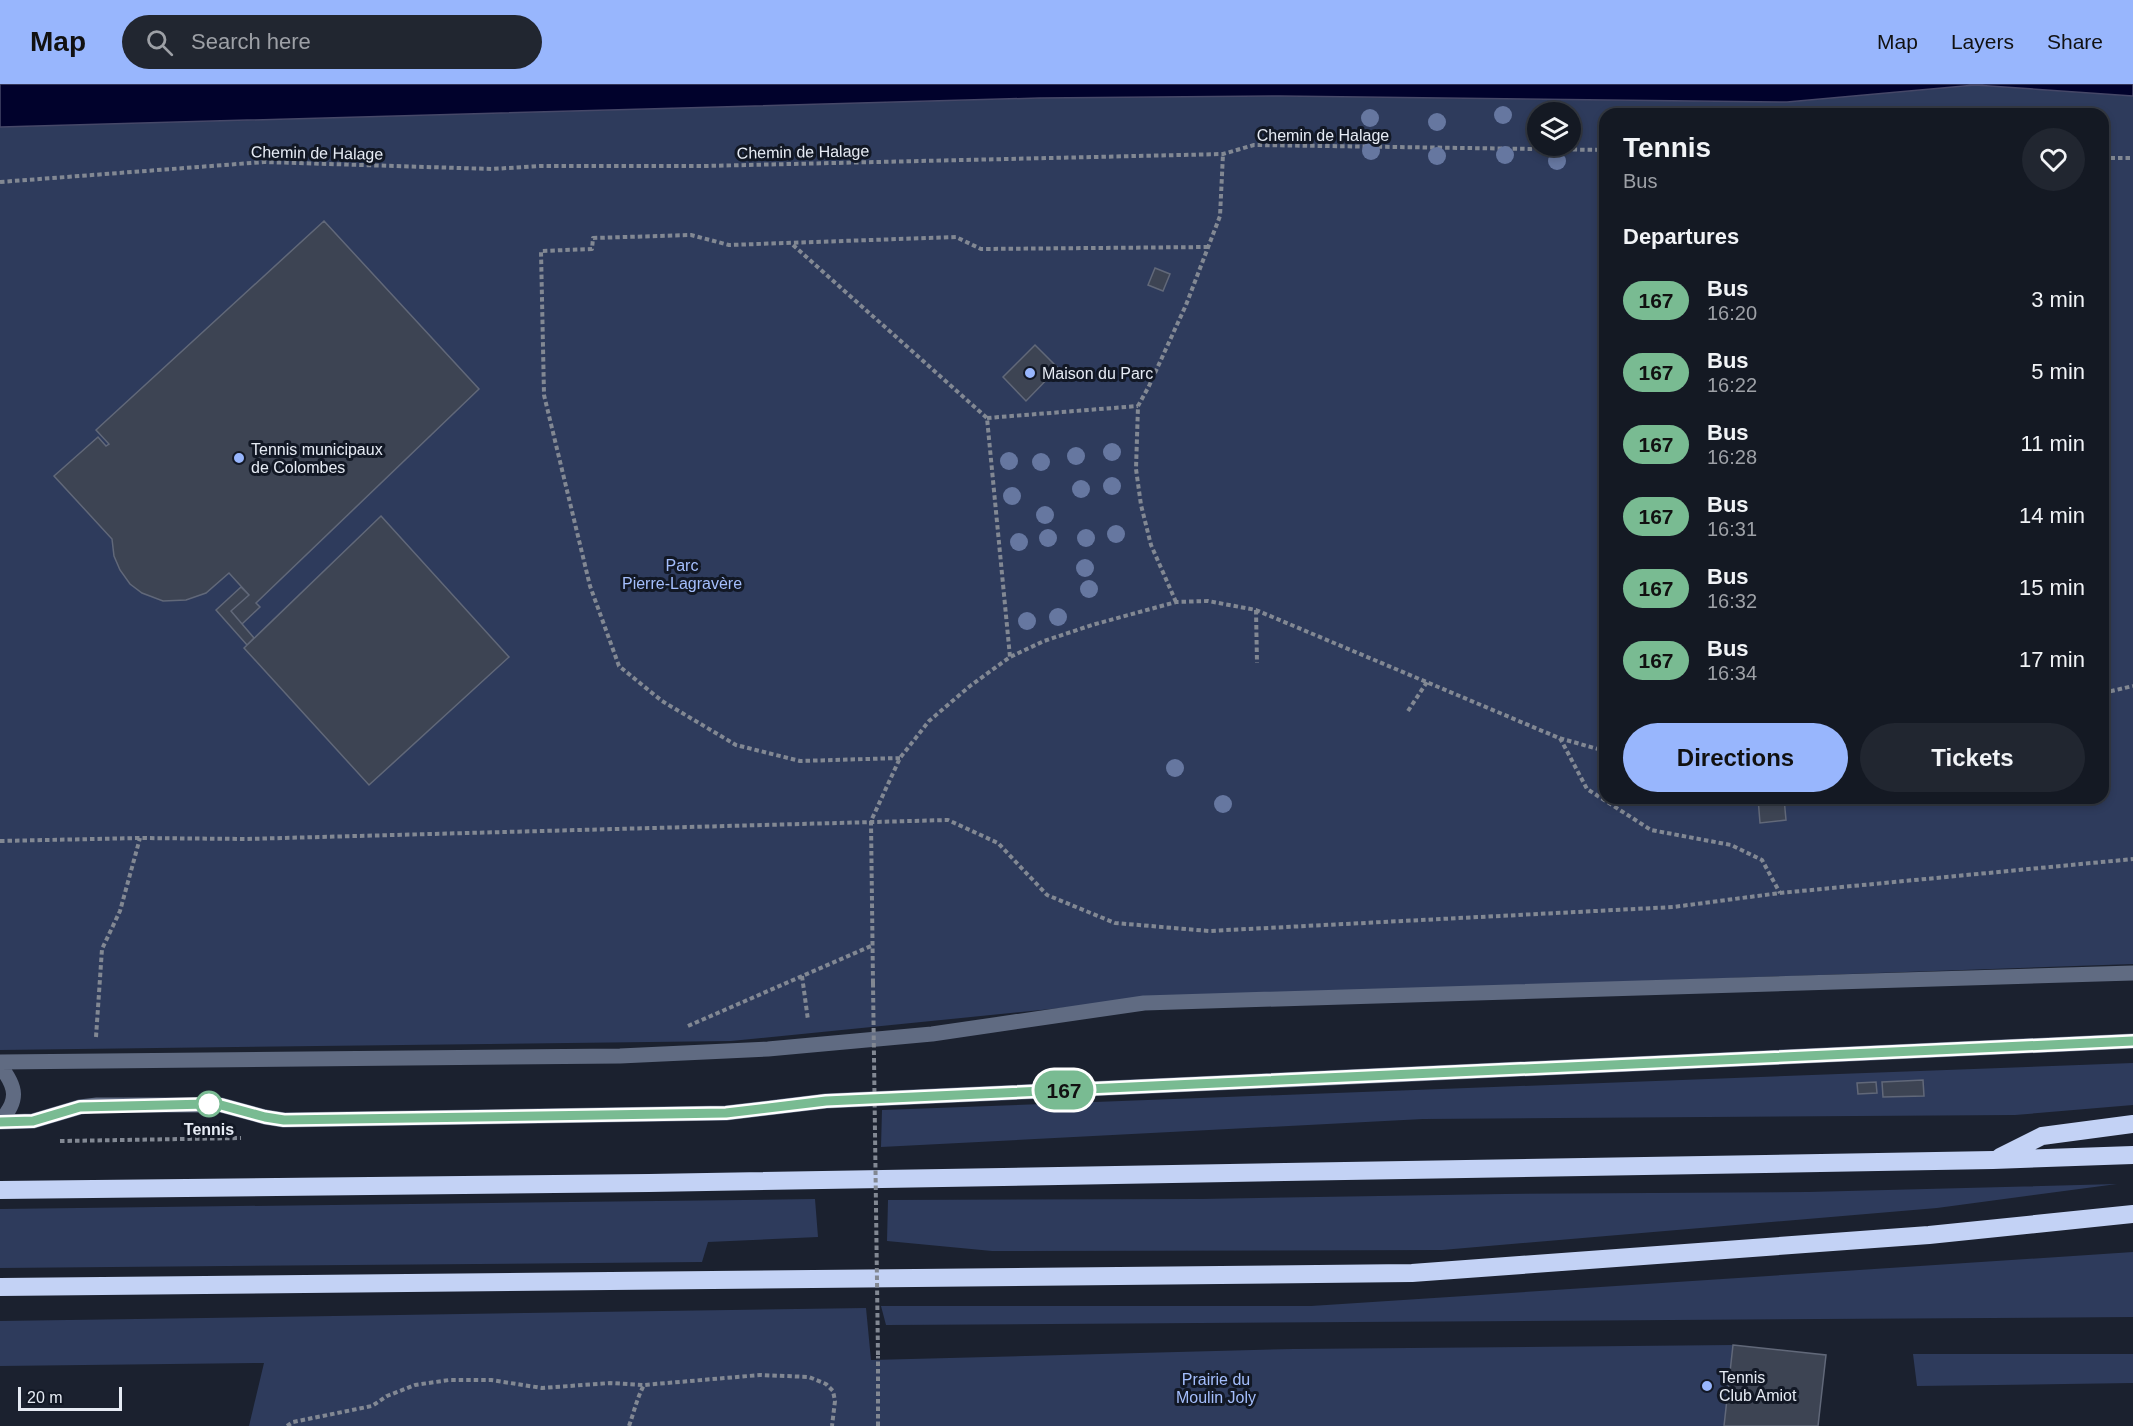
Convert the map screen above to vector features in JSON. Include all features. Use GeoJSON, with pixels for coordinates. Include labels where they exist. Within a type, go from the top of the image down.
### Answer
{"type":"FeatureCollection","features":[{"type":"Feature","properties":{"kind":"highway"},"geometry":{"type":"LineString","coordinates":[[1993,1160],[2042,1136],[2133,1124]]}},
{"type":"Feature","properties":{"kind":"highway"},"geometry":{"type":"LineString","coordinates":[[0,1190],[734,1182],[1993,1160],[2133,1155]]}},
{"type":"Feature","properties":{"kind":"highway"},"geometry":{"type":"LineString","coordinates":[[0,1287],[1412,1273],[1929,1235],[2133,1214]]}},
{"type":"Feature","properties":{"kind":"lane"},"geometry":{"type":"LineString","coordinates":[[0,1064],[621,1056],[811,1045],[932,1034],[1144,1004],[2133,973]]}},
{"type":"Feature","properties":{"kind":"lane"},"geometry":{"type":"LineString","coordinates":[[0,1122],[33,1121],[80,1107],[119,1105],[221,1105],[284,1120],[726,1113],[826,1101],[2133,1041]]}},
{"type":"Feature","properties":{"kind":"lane"},"geometry":{"type":"LineString","coordinates":[[0,1064],[14,1090],[14,1097],[8,1112],[0,1122]]}},
{"type":"Feature","properties":{"kind":"path","name":"Chemin de Halage"},"geometry":{"type":"LineString","coordinates":[[0,182],[264,162],[492,169],[540,166],[704,166],[1223,154],[1254,145],[1599,150]]}},
{"type":"Feature","properties":{"kind":"path"},"geometry":{"type":"LineString","coordinates":[[1176,603],[1151,545],[1141,505],[1136,469],[1137,406],[1149,386],[1172,335],[1220,216],[1223,154]]}},
{"type":"Feature","properties":{"kind":"path"},"geometry":{"type":"LineString","coordinates":[[2109,158],[2133,158]]}},
{"type":"Feature","properties":{"kind":"path"},"geometry":{"type":"LineString","coordinates":[[900,758],[800,761],[736,745],[662,701],[620,666],[590,585],[544,395],[541,251],[592,249],[593,238],[692,235],[729,245],[956,237],[981,249],[1208,247]]}},
{"type":"Feature","properties":{"kind":"path"},"geometry":{"type":"LineString","coordinates":[[793,244],[987,418],[1010,657]]}},
{"type":"Feature","properties":{"kind":"path"},"geometry":{"type":"LineString","coordinates":[[987,418],[1137,406]]}},
{"type":"Feature","properties":{"kind":"path"},"geometry":{"type":"LineString","coordinates":[[878,1426],[871,821],[900,758],[929,721],[970,686],[1010,657],[1044,641],[1141,610],[1176,603],[1208,601],[1256,610],[1559,738],[1599,749]]}},
{"type":"Feature","properties":{"kind":"path"},"geometry":{"type":"LineString","coordinates":[[1256,610],[1257,663]]}},
{"type":"Feature","properties":{"kind":"path"},"geometry":{"type":"LineString","coordinates":[[1408,711],[1427,682]]}},
{"type":"Feature","properties":{"kind":"path"},"geometry":{"type":"LineString","coordinates":[[2109,692],[2133,686]]}},
{"type":"Feature","properties":{"kind":"path"},"geometry":{"type":"LineString","coordinates":[[1559,738],[1587,789],[1599,797]]}},
{"type":"Feature","properties":{"kind":"path"},"geometry":{"type":"LineString","coordinates":[[1610,804],[1651,830],[1731,845],[1762,860],[1780,893]]}},
{"type":"Feature","properties":{"kind":"path"},"geometry":{"type":"LineString","coordinates":[[0,841],[140,838],[246,839],[948,820],[998,843],[1047,895],[1114,923],[1209,931],[1673,907],[1780,893],[2133,859]]}},
{"type":"Feature","properties":{"kind":"path"},"geometry":{"type":"LineString","coordinates":[[95,1044],[102,949],[120,911],[140,838]]}},
{"type":"Feature","properties":{"kind":"path"},"geometry":{"type":"LineString","coordinates":[[685,1028],[871,946]]}},
{"type":"Feature","properties":{"kind":"path"},"geometry":{"type":"LineString","coordinates":[[802,976],[811,1045]]}},
{"type":"Feature","properties":{"kind":"path"},"geometry":{"type":"LineString","coordinates":[[287,1426],[293,1422],[372,1406],[387,1396],[415,1385],[449,1380],[491,1380],[542,1388],[610,1383],[644,1385],[760,1375],[809,1377],[826,1384],[833,1391],[835,1401],[832,1426]]}},
{"type":"Feature","properties":{"kind":"path"},"geometry":{"type":"LineString","coordinates":[[629,1426],[637,1398],[644,1385]]}},
{"type":"Feature","properties":{"kind":"green space","name":"Parc Pierre-Lagravère"},"geometry":{"type":"Polygon","coordinates":[[[1975,85],[2133,96],[2133,964],[1161,998],[731,1041],[0,1050],[0,127],[1039,98],[1280,96],[1787,102],[1975,85]]]}},
{"type":"Feature","properties":{"kind":"green space"},"geometry":{"type":"Polygon","coordinates":[[[2133,1063],[2133,1105],[2015,1115],[1423,1119],[881,1147],[882,1110],[2133,1063]]]}},
{"type":"Feature","properties":{"kind":"green space"},"geometry":{"type":"Polygon","coordinates":[[[2117,1184],[1937,1208],[1442,1250],[992,1251],[887,1241],[888,1200],[1808,1192],[2117,1184]]]}},
{"type":"Feature","properties":{"kind":"green space"},"geometry":{"type":"Polygon","coordinates":[[[815,1199],[818,1237],[708,1242],[702,1262],[0,1268],[0,1209],[815,1199]]]}},
{"type":"Feature","properties":{"kind":"green space"},"geometry":{"type":"Polygon","coordinates":[[[2133,1252],[2133,1317],[886,1325],[881,1306],[1311,1306],[2133,1252]]]}},
{"type":"Feature","properties":{"kind":"green space","name":"Prairie du Moulin Joly"},"geometry":{"type":"Polygon","coordinates":[[[866,1308],[871,1360],[1294,1349],[1733,1345],[1724,1426],[249,1426],[264,1363],[0,1366],[0,1321],[866,1308]]]}},
{"type":"Feature","properties":{"kind":"green space"},"geometry":{"type":"Polygon","coordinates":[[[1913,1354],[2133,1354],[2133,1383],[1917,1386],[1913,1354]]]}},
{"type":"Feature","properties":{"kind":"shaded area"},"geometry":{"type":"Polygon","coordinates":[[[0,84],[2133,84],[2133,96],[1975,85],[1787,102],[1280,96],[1039,98],[0,127],[0,84]]]}},
{"type":"Feature","properties":{"kind":"building"},"geometry":{"type":"Polygon","coordinates":[[[324,221],[479,389],[256,603],[260,607],[242,624],[231,611],[249,595],[229,573],[206,593],[186,600],[163,601],[142,593],[130,584],[120,570],[114,556],[112,539],[54,476],[98,437],[106,446],[109,444],[96,430],[324,221]]]}},
{"type":"Feature","properties":{"kind":"building"},"geometry":{"type":"Polygon","coordinates":[[[1155,268],[1170,274],[1163,291],[1148,285],[1155,268]]]}},
{"type":"Feature","properties":{"kind":"building","name":"Maison du Parc"},"geometry":{"type":"Polygon","coordinates":[[[1035,345],[1058,368],[1026,401],[1003,377],[1035,345]]]}},
{"type":"Feature","properties":{"kind":"building"},"geometry":{"type":"Polygon","coordinates":[[[381,516],[509,657],[369,785],[244,648],[381,516]]]}},
{"type":"Feature","properties":{"kind":"building"},"geometry":{"type":"Polygon","coordinates":[[[241,587],[249,595],[231,611],[254,638],[247,645],[216,610],[241,587]]]}},
{"type":"Feature","properties":{"kind":"building"},"geometry":{"type":"Polygon","coordinates":[[[1758,804],[1785,804],[1786,820],[1760,823],[1758,804]]]}},
{"type":"Feature","properties":{"kind":"building"},"geometry":{"type":"Polygon","coordinates":[[[1923,1080],[1924,1096],[1883,1097],[1882,1082],[1923,1080]]]}},
{"type":"Feature","properties":{"kind":"building"},"geometry":{"type":"Polygon","coordinates":[[[1876,1082],[1877,1093],[1858,1094],[1857,1083],[1876,1082]]]}},
{"type":"Feature","properties":{"kind":"building"},"geometry":{"type":"Polygon","coordinates":[[[1733,1345],[1826,1355],[1818,1426],[1724,1426],[1733,1345]]]}},
{"type":"Feature","properties":{"kind":"bus line","name":"167"},"geometry":{"type":"LineString","coordinates":[[0,1122],[33,1121],[80,1107],[119,1105],[221,1105],[284,1120],[726,1113],[826,1101],[2133,1041]]}},
{"type":"Feature","properties":{"kind":"place","name":"Maison du Parc"},"geometry":{"type":"Point","coordinates":[1030,373]}},
{"type":"Feature","properties":{"kind":"place","name":"Tennis municipaux de Colombes"},"geometry":{"type":"Point","coordinates":[239,458]}},
{"type":"Feature","properties":{"kind":"place","name":"Tennis"},"geometry":{"type":"Point","coordinates":[209,1104]}},
{"type":"Feature","properties":{"kind":"place","name":"Tennis Club Amiot"},"geometry":{"type":"Point","coordinates":[1707,1386]}}]}
